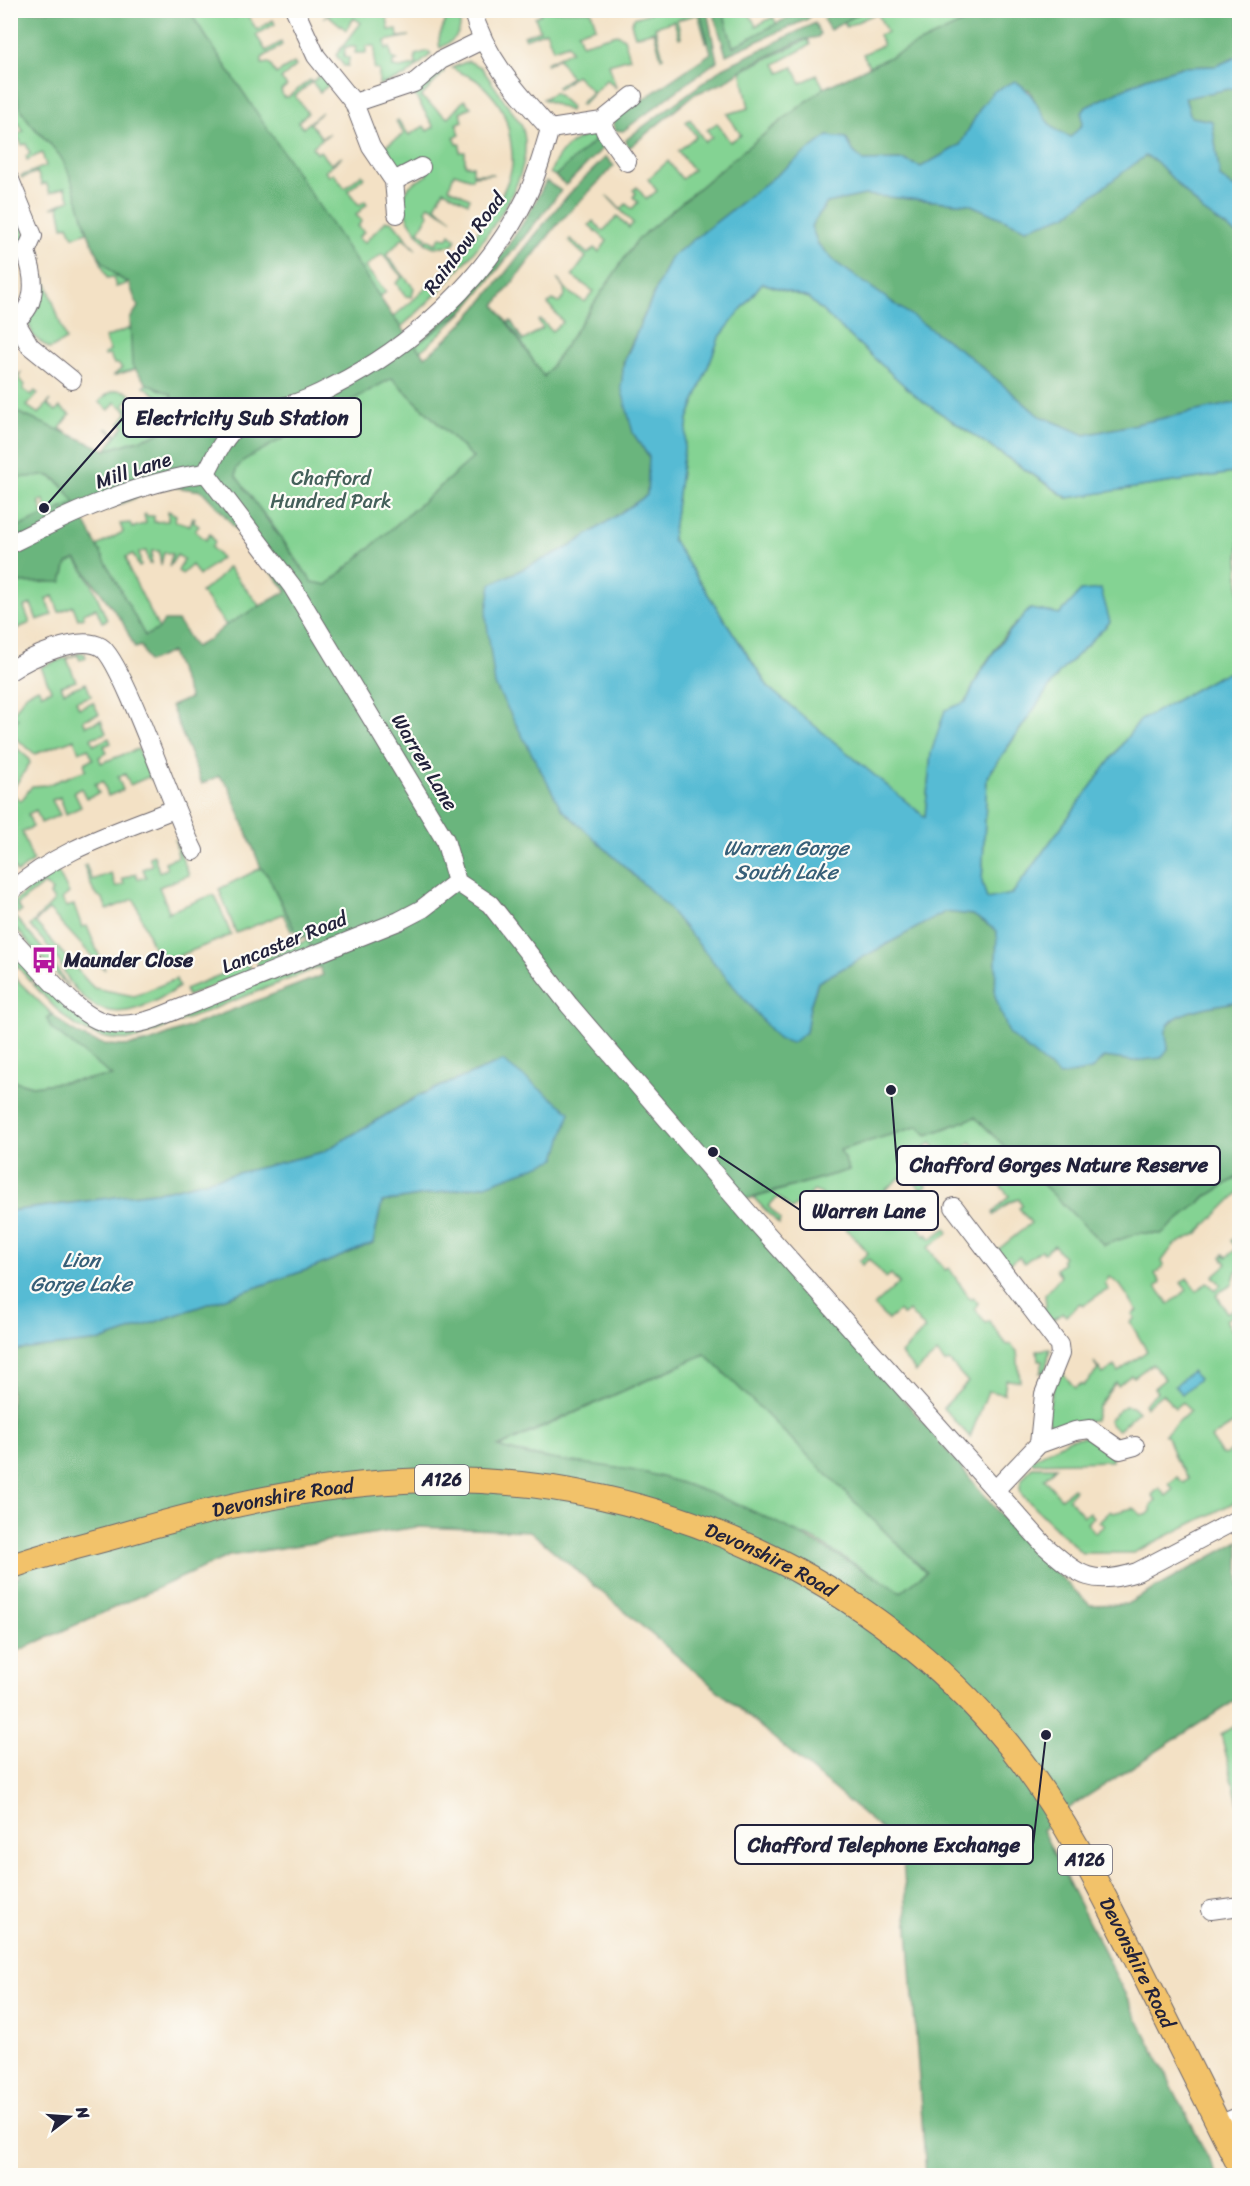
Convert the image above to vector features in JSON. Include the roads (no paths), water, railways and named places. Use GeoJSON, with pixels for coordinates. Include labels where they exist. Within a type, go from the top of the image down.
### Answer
{"type":"FeatureCollection","features":[{"type":"Feature","properties":{"kind":"main road","name":"Devonshire Road"},"geometry":{"type":"LineString","coordinates":[[10,1567],[169,1521],[255,1500],[346,1486],[439,1480],[529,1485],[609,1498],[670,1515],[775,1558],[859,1606],[957,1687],[1010,1746],[1050,1800],[1087,1863],[1229,2120],[1239,2167]]}},
{"type":"Feature","properties":{"kind":"street"},"geometry":{"type":"LineString","coordinates":[[296,10],[316,56],[354,103],[371,147],[394,181],[397,214]]}},
{"type":"Feature","properties":{"kind":"street"},"geometry":{"type":"LineString","coordinates":[[472,10],[482,40],[509,83],[550,129],[602,121],[633,96]]}},
{"type":"Feature","properties":{"kind":"street"},"geometry":{"type":"LineString","coordinates":[[354,103],[414,82],[441,60],[482,40]]}},
{"type":"Feature","properties":{"kind":"street"},"geometry":{"type":"LineString","coordinates":[[602,121],[605,131],[627,162]]}},
{"type":"Feature","properties":{"kind":"street","name":"Rainbow Road"},"geometry":{"type":"LineString","coordinates":[[206,473],[226,439],[240,424],[252,416],[309,398],[335,386],[395,350],[447,306],[478,269],[518,212],[532,183],[550,129]]}},
{"type":"Feature","properties":{"kind":"street"},"geometry":{"type":"LineString","coordinates":[[394,181],[421,167]]}},
{"type":"Feature","properties":{"kind":"street"},"geometry":{"type":"LineString","coordinates":[[10,180],[33,236],[18,249],[34,277],[31,303],[13,322],[30,346],[58,356],[72,380]]}},
{"type":"Feature","properties":{"kind":"street","name":"Mill Lane"},"geometry":{"type":"LineString","coordinates":[[10,544],[72,515],[138,489],[185,476],[206,473]]}},
{"type":"Feature","properties":{"kind":"street","name":"Warren Lane"},"geometry":{"type":"LineString","coordinates":[[206,473],[292,586],[445,840],[457,882]]}},
{"type":"Feature","properties":{"kind":"street"},"geometry":{"type":"LineString","coordinates":[[10,671],[34,657],[64,647],[83,644],[101,647],[111,658],[126,688],[174,809],[194,851]]}},
{"type":"Feature","properties":{"kind":"street"},"geometry":{"type":"LineString","coordinates":[[10,892],[30,875],[71,850],[174,809]]}},
{"type":"Feature","properties":{"kind":"street"},"geometry":{"type":"LineString","coordinates":[[457,882],[490,904],[569,1005],[742,1207],[1045,1546],[1081,1576],[1102,1579],[1137,1572],[1239,1518]]}},
{"type":"Feature","properties":{"kind":"street","name":"Lancaster Road"},"geometry":{"type":"LineString","coordinates":[[10,937],[85,1015],[99,1022],[128,1026],[156,1018],[399,921],[422,909],[457,882]]}},
{"type":"Feature","properties":{"kind":"street"},"geometry":{"type":"LineString","coordinates":[[954,1207],[983,1232],[1059,1345],[1060,1354],[1041,1409],[1039,1444]]}},
{"type":"Feature","properties":{"kind":"street"},"geometry":{"type":"LineString","coordinates":[[996,1489],[1039,1444],[1075,1431],[1090,1429],[1124,1452]]}},
{"type":"Feature","properties":{"kind":"street"},"geometry":{"type":"LineString","coordinates":[[1211,1910],[1239,1906]]}},
{"type":"Feature","properties":{"kind":"water","name":"Warren Gorge South Lake"},"geometry":{"type":"Polygon","coordinates":[[[1239,56],[1239,87],[1185,98],[1191,117],[1212,121],[1220,177],[1234,188],[1239,186],[1239,236],[1203,211],[1156,161],[1145,156],[1066,215],[1026,229],[969,204],[865,195],[827,203],[811,226],[818,244],[835,262],[969,356],[1038,415],[1085,435],[1239,402],[1239,472],[1068,498],[918,398],[808,298],[762,283],[719,338],[688,419],[672,539],[769,688],[925,817],[931,753],[945,710],[966,702],[994,652],[1030,609],[1060,614],[1081,591],[1101,589],[1110,622],[1059,673],[987,777],[982,882],[987,899],[1012,894],[1139,721],[1219,676],[1239,669],[1239,1001],[1198,1009],[1177,1017],[1166,1030],[1168,1049],[1161,1058],[1133,1061],[1104,1057],[1091,1070],[1060,1076],[1009,1034],[995,996],[997,931],[973,915],[945,912],[818,982],[810,1006],[806,1032],[792,1043],[778,1039],[664,903],[561,808],[495,685],[486,616],[491,584],[571,546],[647,495],[649,457],[633,433],[621,387],[624,362],[670,258],[828,136],[846,138],[853,151],[863,161],[904,160],[921,167],[960,145],[981,107],[994,91],[1015,81],[1031,95],[1052,126],[1071,137],[1082,125],[1082,113],[1086,107],[1146,78],[1182,67],[1216,66],[1239,56]]]}},
{"type":"Feature","properties":{"kind":"water","name":"Lion Gorge Lake"},"geometry":{"type":"Polygon","coordinates":[[[503,1061],[570,1112],[556,1159],[486,1185],[382,1202],[373,1243],[315,1267],[100,1341],[11,1351],[11,1211],[169,1190],[323,1152],[420,1095],[503,1061]]]}},
{"type":"Feature","properties":{"kind":"water"},"geometry":{"type":"Polygon","coordinates":[[[1191,1371],[1199,1379],[1182,1394],[1175,1386],[1191,1371]]]}},
{"type":"Feature","properties":{"kind":"place","name":"Electricity Sub Station"},"geometry":{"type":"Point","coordinates":[44,508]}},
{"type":"Feature","properties":{"kind":"place","name":"Maunder Close"},"geometry":{"type":"Point","coordinates":[44,960]}},
{"type":"Feature","properties":{"kind":"place","name":"Chafford Gorges Nature Reserve"},"geometry":{"type":"Point","coordinates":[891,1090]}},
{"type":"Feature","properties":{"kind":"place","name":"Warren Lane"},"geometry":{"type":"Point","coordinates":[713,1152]}},
{"type":"Feature","properties":{"kind":"place","name":"Chafford Telephone Exchange"},"geometry":{"type":"Point","coordinates":[1046,1735]}},
{"type":"Feature","properties":{"kind":"park label","name":"Chafford Hundred Park"},"geometry":{"type":"Point","coordinates":[331,490]}}]}
